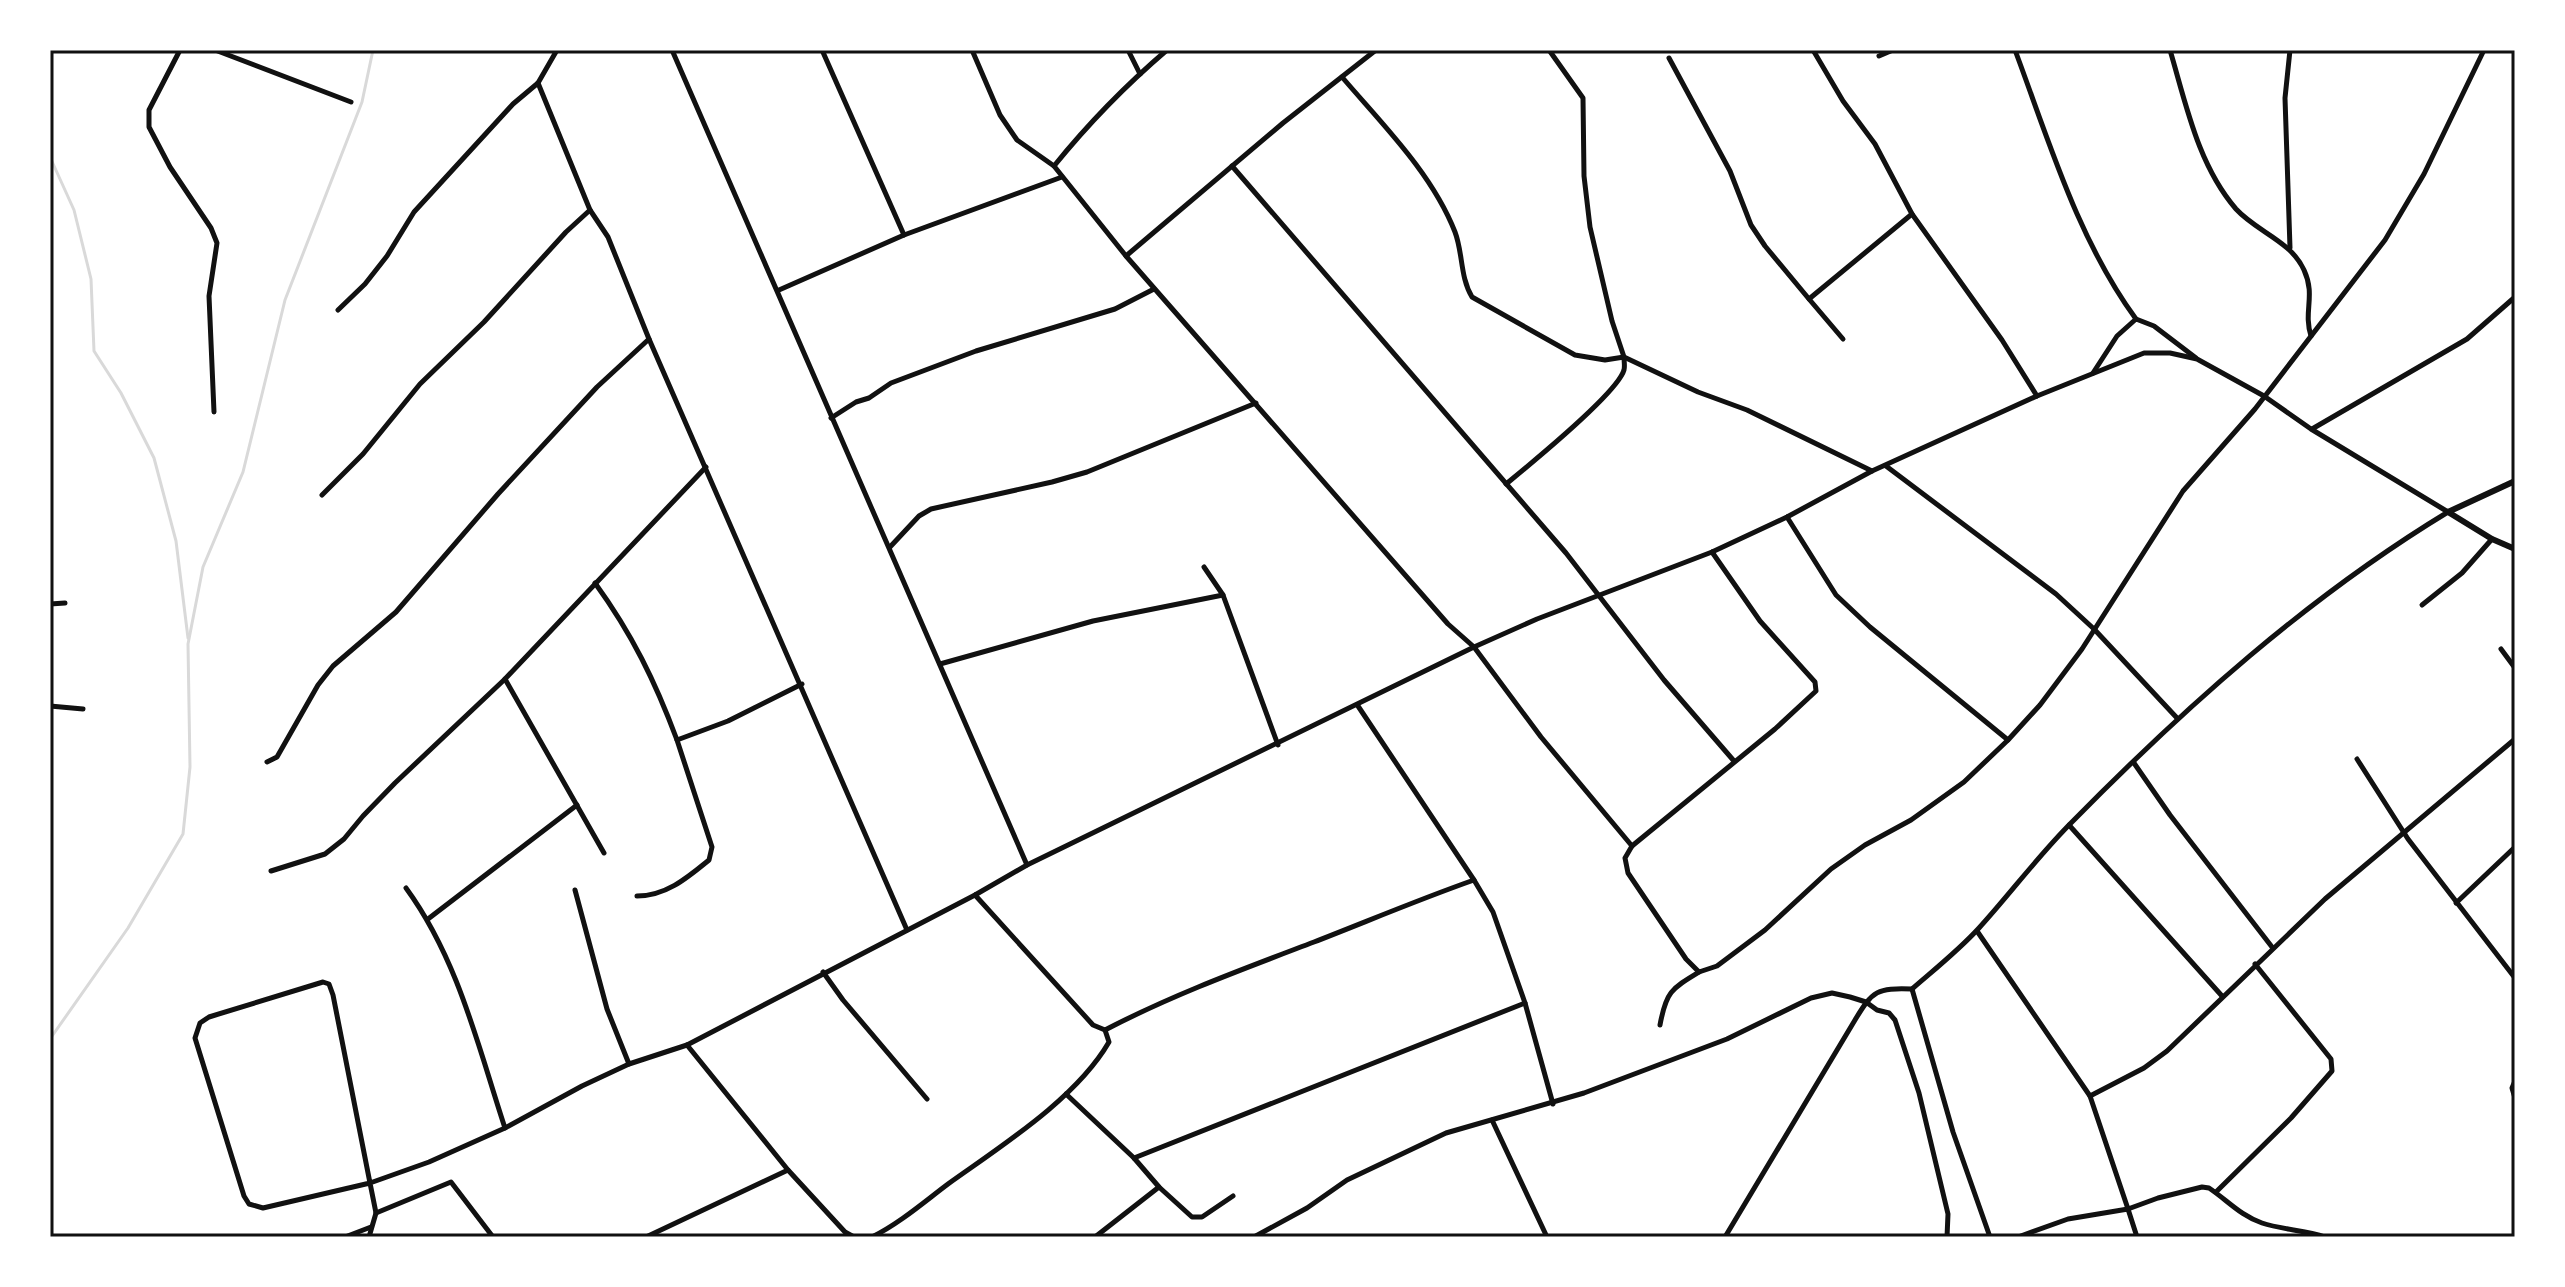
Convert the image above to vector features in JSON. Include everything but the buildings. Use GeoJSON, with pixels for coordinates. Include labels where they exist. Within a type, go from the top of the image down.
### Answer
{"type":"FeatureCollection","features":[{"type":"Feature","properties":{"kind":"street"},"geometry":{"type":"LineString","coordinates":[[180,50],[157,90],[149,110],[149,127],[170,167],[211,228],[217,243],[209,296],[214,412]]}},
{"type":"Feature","properties":{"kind":"street"},"geometry":{"type":"LineString","coordinates":[[215,50],[351,102]]}},
{"type":"Feature","properties":{"kind":"street"},"geometry":{"type":"LineString","coordinates":[[338,310],[365,284],[387,256],[414,212],[513,104],[538,83],[557,50]]}},
{"type":"Feature","properties":{"kind":"street"},"geometry":{"type":"LineString","coordinates":[[672,50],[1027,865]]}},
{"type":"Feature","properties":{"kind":"street"},"geometry":{"type":"LineString","coordinates":[[822,50],[904,235]]}},
{"type":"Feature","properties":{"kind":"street"},"geometry":{"type":"LineString","coordinates":[[972,50],[1000,115],[1017,140],[1054,166],[1154,289],[1448,624],[1474,647],[1541,737],[1632,846]]}},
{"type":"Feature","properties":{"kind":"street"},"geometry":{"type":"LineString","coordinates":[[1128,50],[1140,74]]}},
{"type":"Feature","properties":{"kind":"street"},"geometry":{"type":"LineString","coordinates":[[1054,166],[1073,142],[1167,50]]}},
{"type":"Feature","properties":{"kind":"street"},"geometry":{"type":"LineString","coordinates":[[1126,256],[1376,50]]}},
{"type":"Feature","properties":{"kind":"street"},"geometry":{"type":"LineString","coordinates":[[1506,484],[1561,437],[1616,383],[1624,370],[1624,357],[1612,321],[1590,227],[1584,176],[1583,98],[1549,50]]}},
{"type":"Feature","properties":{"kind":"street"},"geometry":{"type":"LineString","coordinates":[[1813,50],[1843,101],[1875,144],[1912,214],[2002,340],[2037,396]]}},
{"type":"Feature","properties":{"kind":"street"},"geometry":{"type":"LineString","coordinates":[[1879,56],[1893,50]]}},
{"type":"Feature","properties":{"kind":"street"},"geometry":{"type":"LineString","coordinates":[[2015,50],[2072,200],[2102,264],[2136,319],[2154,326],[2197,359],[2264,396],[2311,429],[2492,539],[2515,549]]}},
{"type":"Feature","properties":{"kind":"street"},"geometry":{"type":"LineString","coordinates":[[2170,50],[2205,162],[2220,189],[2238,211],[2277,242],[2290,248],[2303,266],[2311,287],[2307,316],[2311,336]]}},
{"type":"Feature","properties":{"kind":"street"},"geometry":{"type":"LineString","coordinates":[[2290,50],[2285,98],[2290,248]]}},
{"type":"Feature","properties":{"kind":"street"},"geometry":{"type":"LineString","coordinates":[[1660,1025],[1664,1003],[1671,989],[1699,972],[1717,966],[1765,930],[1831,869],[1865,845],[1911,820],[1964,782],[2008,740],[2067,670],[2183,491],[2264,396],[2385,240],[2424,174],[2484,50]]}},
{"type":"Feature","properties":{"kind":"street"},"geometry":{"type":"LineString","coordinates":[[1669,58],[1730,171],[1751,225],[1843,339]]}},
{"type":"Feature","properties":{"kind":"street"},"geometry":{"type":"LineString","coordinates":[[1342,77],[1411,160],[1439,200],[1455,234],[1466,288],[1472,297],[1575,355],[1605,360],[1624,357],[1698,392],[1747,410],[1872,471]]}},
{"type":"Feature","properties":{"kind":"street"},"geometry":{"type":"LineString","coordinates":[[538,83],[590,210],[608,237],[649,339],[907,930]]}},
{"type":"Feature","properties":{"kind":"street"},"geometry":{"type":"LineString","coordinates":[[1232,166],[1601,595],[1630,638],[1734,761]]}},
{"type":"Feature","properties":{"kind":"street"},"geometry":{"type":"LineString","coordinates":[[779,290],[904,235],[1062,177]]}},
{"type":"Feature","properties":{"kind":"street"},"geometry":{"type":"LineString","coordinates":[[322,495],[363,454],[420,384],[484,322],[590,210]]}},
{"type":"Feature","properties":{"kind":"street"},"geometry":{"type":"LineString","coordinates":[[1809,299],[1912,214]]}},
{"type":"Feature","properties":{"kind":"street"},"geometry":{"type":"LineString","coordinates":[[831,418],[891,383],[976,351],[1115,309],[1154,289]]}},
{"type":"Feature","properties":{"kind":"street"},"geometry":{"type":"LineString","coordinates":[[2311,429],[2467,339],[2515,297]]}},
{"type":"Feature","properties":{"kind":"street"},"geometry":{"type":"LineString","coordinates":[[2093,373],[2117,336],[2136,319]]}},
{"type":"Feature","properties":{"kind":"street"},"geometry":{"type":"LineString","coordinates":[[267,762],[277,757],[318,685],[333,666],[396,612],[498,494],[597,387],[649,339]]}},
{"type":"Feature","properties":{"kind":"street"},"geometry":{"type":"LineString","coordinates":[[369,1237],[376,1213],[370,1183],[333,995],[329,984],[323,982],[209,1017],[196,1029],[195,1038],[249,1204],[263,1208],[370,1183],[429,1162],[505,1128],[629,1064],[687,1045],[1027,865],[1474,647],[1537,619],[1712,552],[1787,517],[1872,471],[2093,373],[2144,353],[2170,353],[2197,359]]}},
{"type":"Feature","properties":{"kind":"street"},"geometry":{"type":"LineString","coordinates":[[890,547],[919,516],[931,509],[1087,472],[1256,403]]}},
{"type":"Feature","properties":{"kind":"street"},"geometry":{"type":"LineString","coordinates":[[1886,466],[2056,594],[2094,629],[2177,718]]}},
{"type":"Feature","properties":{"kind":"street"},"geometry":{"type":"LineString","coordinates":[[271,871],[325,854],[344,839],[395,783],[505,679],[706,467]]}},
{"type":"Feature","properties":{"kind":"street"},"geometry":{"type":"LineString","coordinates":[[1725,1237],[1873,994],[1884,988],[1912,989],[1977,931],[2069,825],[2177,718],[2281,631],[2398,542],[2448,512],[2515,481]]}},
{"type":"Feature","properties":{"kind":"street"},"geometry":{"type":"LineString","coordinates":[[1787,517],[1836,595],[1870,627],[2008,740]]}},
{"type":"Feature","properties":{"kind":"street"},"geometry":{"type":"LineString","coordinates":[[2422,605],[2462,573],[2492,539]]}},
{"type":"Feature","properties":{"kind":"street"},"geometry":{"type":"LineString","coordinates":[[1699,972],[1678,948],[1628,873],[1625,858],[1632,846],[1816,691],[1815,682],[1760,621],[1712,552]]}},
{"type":"Feature","properties":{"kind":"street"},"geometry":{"type":"LineString","coordinates":[[1204,567],[1223,595],[1278,745]]}},
{"type":"Feature","properties":{"kind":"street"},"geometry":{"type":"LineString","coordinates":[[595,583],[623,621],[655,681],[712,847],[712,855],[701,866],[670,888],[653,896],[637,896]]}},
{"type":"Feature","properties":{"kind":"street"},"geometry":{"type":"LineString","coordinates":[[940,664],[1093,621],[1223,595]]}},
{"type":"Feature","properties":{"kind":"street"},"geometry":{"type":"LineString","coordinates":[[50,604],[65,603]]}},
{"type":"Feature","properties":{"kind":"street"},"geometry":{"type":"LineString","coordinates":[[2501,649],[2515,668]]}},
{"type":"Feature","properties":{"kind":"street"},"geometry":{"type":"LineString","coordinates":[[505,679],[604,853]]}},
{"type":"Feature","properties":{"kind":"street"},"geometry":{"type":"LineString","coordinates":[[677,740],[728,721],[802,684]]}},
{"type":"Feature","properties":{"kind":"street"},"geometry":{"type":"LineString","coordinates":[[50,706],[83,709]]}},
{"type":"Feature","properties":{"kind":"street"},"geometry":{"type":"LineString","coordinates":[[1358,706],[1493,912],[1525,1003],[1553,1104]]}},
{"type":"Feature","properties":{"kind":"street"},"geometry":{"type":"LineString","coordinates":[[2090,1096],[2144,1068],[2167,1051],[2273,947],[2403,831],[2515,739]]}},
{"type":"Feature","properties":{"kind":"street"},"geometry":{"type":"LineString","coordinates":[[2357,759],[2403,831],[2515,978]]}},
{"type":"Feature","properties":{"kind":"street"},"geometry":{"type":"LineString","coordinates":[[2134,763],[2170,815],[2273,947]]}},
{"type":"Feature","properties":{"kind":"street"},"geometry":{"type":"LineString","coordinates":[[428,919],[577,805]]}},
{"type":"Feature","properties":{"kind":"street"},"geometry":{"type":"LineString","coordinates":[[2069,825],[2222,996]]}},
{"type":"Feature","properties":{"kind":"street"},"geometry":{"type":"LineString","coordinates":[[2456,903],[2515,847]]}},
{"type":"Feature","properties":{"kind":"street"},"geometry":{"type":"LineString","coordinates":[[1105,1030],[1192,990],[1400,906],[1474,880]]}},
{"type":"Feature","properties":{"kind":"street"},"geometry":{"type":"LineString","coordinates":[[406,888],[428,919],[460,991],[505,1128]]}},
{"type":"Feature","properties":{"kind":"street"},"geometry":{"type":"LineString","coordinates":[[575,890],[607,1009],[629,1064]]}},
{"type":"Feature","properties":{"kind":"street"},"geometry":{"type":"LineString","coordinates":[[872,1237],[966,1171],[1066,1094],[1109,1042],[1105,1030],[1093,1025],[975,895]]}},
{"type":"Feature","properties":{"kind":"street"},"geometry":{"type":"LineString","coordinates":[[1977,931],[2090,1096],[2137,1237]]}},
{"type":"Feature","properties":{"kind":"street"},"geometry":{"type":"LineString","coordinates":[[2216,1192],[2291,1118],[2332,1071],[2331,1059],[2255,964]]}},
{"type":"Feature","properties":{"kind":"street"},"geometry":{"type":"LineString","coordinates":[[823,972],[927,1099]]}},
{"type":"Feature","properties":{"kind":"street"},"geometry":{"type":"LineString","coordinates":[[1912,989],[1953,1132],[1990,1237]]}},
{"type":"Feature","properties":{"kind":"street"},"geometry":{"type":"LineString","coordinates":[[1254,1237],[1307,1208],[1347,1180],[1446,1133],[1553,1104],[1727,1039],[1811,998],[1832,993],[1866,1002],[1877,1010],[1889,1013],[1895,1020],[1919,1093],[1948,1214],[1947,1237]]}},
{"type":"Feature","properties":{"kind":"street"},"geometry":{"type":"LineString","coordinates":[[1134,1158],[1525,1003]]}},
{"type":"Feature","properties":{"kind":"street"},"geometry":{"type":"LineString","coordinates":[[687,1045],[788,1170],[845,1232],[854,1237]]}},
{"type":"Feature","properties":{"kind":"street"},"geometry":{"type":"LineString","coordinates":[[2515,1081],[2512,1088],[2515,1098]]}},
{"type":"Feature","properties":{"kind":"street"},"geometry":{"type":"LineString","coordinates":[[1066,1094],[1192,1217],[1202,1217],[1233,1196]]}},
{"type":"Feature","properties":{"kind":"street"},"geometry":{"type":"LineString","coordinates":[[1492,1120],[1545,1236]]}},
{"type":"Feature","properties":{"kind":"street"},"geometry":{"type":"LineString","coordinates":[[646,1237],[788,1170]]}},
{"type":"Feature","properties":{"kind":"street"},"geometry":{"type":"LineString","coordinates":[[376,1213],[451,1182],[493,1237]]}},
{"type":"Feature","properties":{"kind":"street"},"geometry":{"type":"LineString","coordinates":[[1095,1237],[1159,1187]]}},
{"type":"Feature","properties":{"kind":"street"},"geometry":{"type":"LineString","coordinates":[[2018,1237],[2068,1219],[2128,1209],[2202,1187],[2216,1192],[2248,1217],[2265,1224],[2325,1237]]}},
{"type":"Feature","properties":{"kind":"street"},"geometry":{"type":"LineString","coordinates":[[345,1237],[372,1226]]}},
{"type":"Feature","properties":{"kind":"waterway"},"geometry":{"type":"LineString","coordinates":[[50,1039],[128,928],[183,834],[190,767],[188,644],[203,567],[243,472],[285,300],[362,102],[373,50]]}},
{"type":"Feature","properties":{"kind":"waterway"},"geometry":{"type":"LineString","coordinates":[[50,157],[74,210],[91,279],[94,351],[121,393],[154,458],[176,541],[188,638]]}}]}
